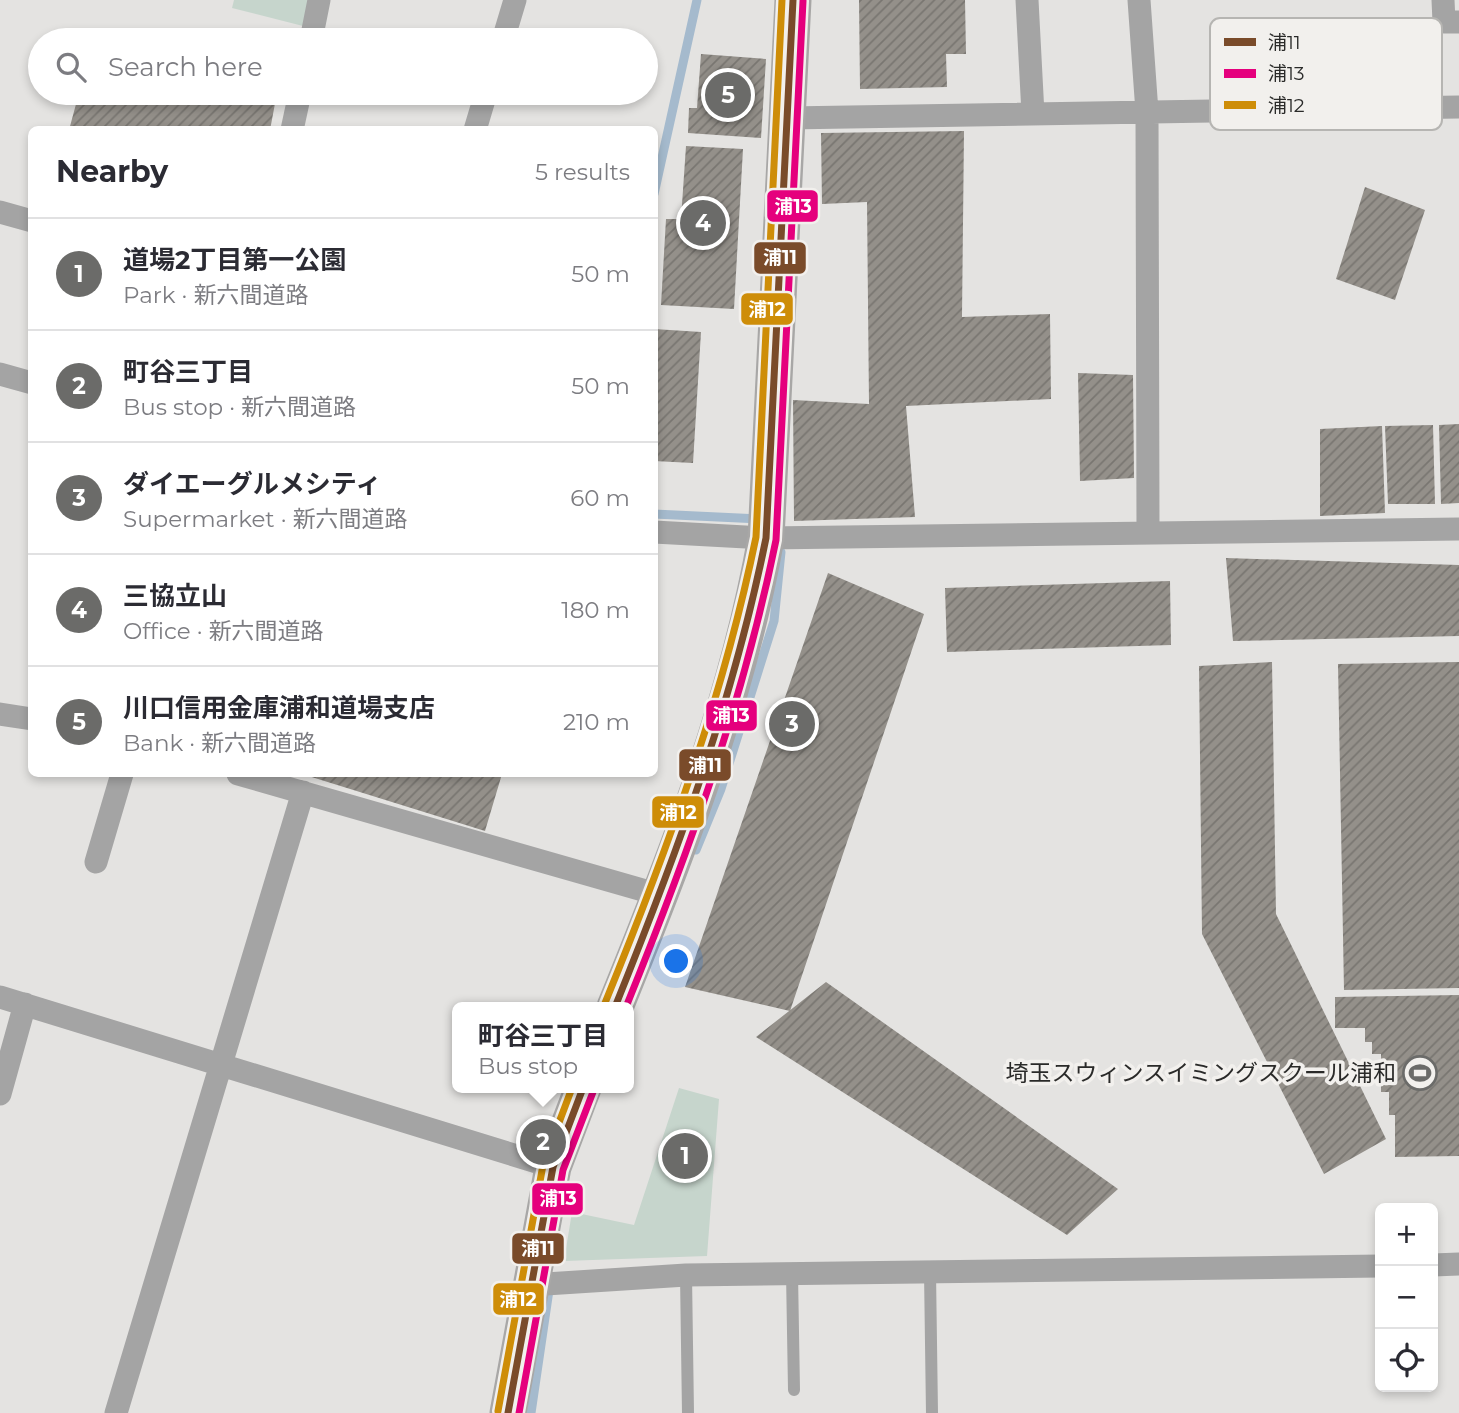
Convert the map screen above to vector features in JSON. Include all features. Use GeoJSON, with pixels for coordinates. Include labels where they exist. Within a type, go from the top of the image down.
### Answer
{"type":"FeatureCollection","features":[{"type":"Feature","properties":{"kind":"main road"},"geometry":{"type":"LineString","coordinates":[[617,1002],[660,895],[736,676],[754,605],[766,538],[793,0]]}},
{"type":"Feature","properties":{"kind":"main road"},"geometry":{"type":"LineString","coordinates":[[508,1413],[553,1167],[581,1093]]}},
{"type":"Feature","properties":{"kind":"street"},"geometry":{"type":"LineString","coordinates":[[313,28],[319,0]]}},
{"type":"Feature","properties":{"kind":"street"},"geometry":{"type":"LineString","coordinates":[[507,28],[515,0]]}},
{"type":"Feature","properties":{"kind":"street"},"geometry":{"type":"LineString","coordinates":[[1027,0],[1033,114]]}},
{"type":"Feature","properties":{"kind":"street"},"geometry":{"type":"LineString","coordinates":[[1139,0],[1147,112],[1148,532]]}},
{"type":"Feature","properties":{"kind":"street"},"geometry":{"type":"LineString","coordinates":[[1443,0],[1444,23],[1459,22]]}},
{"type":"Feature","properties":{"kind":"street"},"geometry":{"type":"LineString","coordinates":[[293,126],[297,105]]}},
{"type":"Feature","properties":{"kind":"street"},"geometry":{"type":"LineString","coordinates":[[476,126],[482,105]]}},
{"type":"Feature","properties":{"kind":"street"},"geometry":{"type":"LineString","coordinates":[[788,118],[1210,111]]}},
{"type":"Feature","properties":{"kind":"street"},"geometry":{"type":"LineString","coordinates":[[0,212],[28,220]]}},
{"type":"Feature","properties":{"kind":"street"},"geometry":{"type":"LineString","coordinates":[[0,374],[28,376]]}},
{"type":"Feature","properties":{"kind":"street"},"geometry":{"type":"LineString","coordinates":[[658,532],[766,538],[1459,529]]}},
{"type":"Feature","properties":{"kind":"street"},"geometry":{"type":"LineString","coordinates":[[0,714],[28,718]]}},
{"type":"Feature","properties":{"kind":"street"},"geometry":{"type":"LineString","coordinates":[[96,862],[121,777]]}},
{"type":"Feature","properties":{"kind":"street"},"geometry":{"type":"LineString","coordinates":[[249,777],[660,895]]}},
{"type":"Feature","properties":{"kind":"street"},"geometry":{"type":"LineString","coordinates":[[116,1413],[303,792]]}},
{"type":"Feature","properties":{"kind":"street"},"geometry":{"type":"LineString","coordinates":[[0,997],[553,1167]]}},
{"type":"Feature","properties":{"kind":"street"},"geometry":{"type":"LineString","coordinates":[[0,1094],[25,1004]]}},
{"type":"Feature","properties":{"kind":"street"},"geometry":{"type":"LineString","coordinates":[[1438,1265],[1459,1265]]}},
{"type":"Feature","properties":{"kind":"street"},"geometry":{"type":"LineString","coordinates":[[530,1285],[686,1275],[1375,1266]]}},
{"type":"Feature","properties":{"kind":"lane"},"geometry":{"type":"LineString","coordinates":[[929,1272],[932,1413]]}},
{"type":"Feature","properties":{"kind":"lane"},"geometry":{"type":"LineString","coordinates":[[792,1273],[794,1390]]}},
{"type":"Feature","properties":{"kind":"lane"},"geometry":{"type":"LineString","coordinates":[[686,1275],[688,1413]]}},
{"type":"Feature","properties":{"kind":"shaded area"},"geometry":{"type":"Polygon","coordinates":[[[234,0],[309,0],[303,26],[232,8],[234,0]]]}},
{"type":"Feature","properties":{"kind":"shaded area"},"geometry":{"type":"Polygon","coordinates":[[[679,1088],[719,1099],[707,1256],[564,1261],[572,1212],[634,1225],[679,1088]]]}},
{"type":"Feature","properties":{"kind":"building"},"geometry":{"type":"Polygon","coordinates":[[[859,0],[965,0],[966,54],[946,54],[947,87],[860,89],[859,0]]]}},
{"type":"Feature","properties":{"kind":"building"},"geometry":{"type":"Polygon","coordinates":[[[701,54],[766,59],[761,138],[688,133],[689,108],[697,108],[701,54]]]}},
{"type":"Feature","properties":{"kind":"building"},"geometry":{"type":"Polygon","coordinates":[[[76,105],[275,105],[271,126],[70,126],[76,105]]]}},
{"type":"Feature","properties":{"kind":"building"},"geometry":{"type":"Polygon","coordinates":[[[964,131],[962,317],[1050,314],[1051,399],[906,406],[915,517],[794,521],[793,400],[869,404],[867,202],[822,204],[821,133],[964,131]]]}},
{"type":"Feature","properties":{"kind":"building"},"geometry":{"type":"Polygon","coordinates":[[[686,146],[743,149],[734,309],[661,305],[666,219],[681,219],[686,146]]]}},
{"type":"Feature","properties":{"kind":"building"},"geometry":{"type":"Polygon","coordinates":[[[1365,187],[1425,210],[1395,300],[1336,279],[1365,187]]]}},
{"type":"Feature","properties":{"kind":"building"},"geometry":{"type":"Polygon","coordinates":[[[658,329],[701,332],[693,463],[658,461],[658,329]]]}},
{"type":"Feature","properties":{"kind":"building"},"geometry":{"type":"Polygon","coordinates":[[[1078,373],[1133,375],[1134,478],[1080,481],[1078,373]]]}},
{"type":"Feature","properties":{"kind":"building"},"geometry":{"type":"Polygon","coordinates":[[[1459,424],[1459,503],[1441,504],[1439,425],[1459,424]]]}},
{"type":"Feature","properties":{"kind":"building"},"geometry":{"type":"Polygon","coordinates":[[[1433,425],[1435,504],[1388,504],[1385,426],[1433,425]]]}},
{"type":"Feature","properties":{"kind":"building"},"geometry":{"type":"Polygon","coordinates":[[[1382,426],[1385,513],[1320,516],[1320,429],[1382,426]]]}},
{"type":"Feature","properties":{"kind":"building"},"geometry":{"type":"Polygon","coordinates":[[[1226,558],[1459,565],[1459,636],[1233,641],[1226,558]]]}},
{"type":"Feature","properties":{"kind":"building"},"geometry":{"type":"Polygon","coordinates":[[[828,573],[924,614],[790,1011],[685,987],[828,573]]]}},
{"type":"Feature","properties":{"kind":"building"},"geometry":{"type":"Polygon","coordinates":[[[1170,581],[1171,645],[947,652],[945,588],[1170,581]]]}},
{"type":"Feature","properties":{"kind":"building"},"geometry":{"type":"Polygon","coordinates":[[[1272,662],[1276,914],[1386,1139],[1324,1174],[1202,934],[1199,666],[1272,662]]]}},
{"type":"Feature","properties":{"kind":"building"},"geometry":{"type":"Polygon","coordinates":[[[1459,662],[1459,988],[1344,990],[1338,664],[1459,662]]]}},
{"type":"Feature","properties":{"kind":"building"},"geometry":{"type":"Polygon","coordinates":[[[312,777],[501,777],[485,831],[312,777]]]}},
{"type":"Feature","properties":{"kind":"building"},"geometry":{"type":"Polygon","coordinates":[[[826,982],[1118,1189],[1067,1235],[756,1037],[826,982]]]}},
{"type":"Feature","properties":{"kind":"building","name":"埼玉スウィンスイミングスクール浦和"},"geometry":{"type":"Polygon","coordinates":[[[1459,995],[1459,1156],[1395,1157],[1395,1115],[1389,1115],[1389,1092],[1381,1092],[1381,1054],[1372,1054],[1372,1042],[1365,1042],[1365,1028],[1335,1028],[1335,997],[1459,995]]]}},
{"type":"Feature","properties":{"kind":"waterway"},"geometry":{"type":"LineString","coordinates":[[658,176],[697,0]]}},
{"type":"Feature","properties":{"kind":"waterway"},"geometry":{"type":"LineString","coordinates":[[658,514],[760,519]]}},
{"type":"Feature","properties":{"kind":"waterway"},"geometry":{"type":"LineString","coordinates":[[696,850],[721,789],[774,621],[781,552]]}},
{"type":"Feature","properties":{"kind":"waterway"},"geometry":{"type":"LineString","coordinates":[[531,1413],[549,1290]]}},
{"type":"Feature","properties":{"kind":"transit line","name":"浦12"},"geometry":{"type":"LineString","coordinates":[[605,1002],[650,889],[710,715],[743,597],[756,537],[782,0]]}},
{"type":"Feature","properties":{"kind":"transit line","name":"浦11"},"geometry":{"type":"LineString","coordinates":[[617,1002],[660,892],[720,718],[753,599],[766,538],[793,0]]}},
{"type":"Feature","properties":{"kind":"transit line","name":"浦13"},"geometry":{"type":"LineString","coordinates":[[628,1002],[712,777],[763,601],[776,540],[803,1]]}},
{"type":"Feature","properties":{"kind":"transit line","name":"浦12"},"geometry":{"type":"LineString","coordinates":[[498,1411],[543,1165],[570,1093]]}},
{"type":"Feature","properties":{"kind":"transit line","name":"浦11"},"geometry":{"type":"LineString","coordinates":[[508,1413],[553,1167],[581,1093]]}},
{"type":"Feature","properties":{"kind":"transit line","name":"浦13"},"geometry":{"type":"LineString","coordinates":[[519,1413],[563,1170],[593,1093]]}},
{"type":"Feature","properties":{"kind":"place","name":"川口信用金庫浦和道場支店"},"geometry":{"type":"Point","coordinates":[728,95]}},
{"type":"Feature","properties":{"kind":"place","name":"三協立山"},"geometry":{"type":"Point","coordinates":[703,223]}},
{"type":"Feature","properties":{"kind":"place","name":"ダイエーグルメシティ"},"geometry":{"type":"Point","coordinates":[792,724]}},
{"type":"Feature","properties":{"kind":"place","name":"埼玉スウィンスイミングスクール浦和"},"geometry":{"type":"Point","coordinates":[1420,1073]}},
{"type":"Feature","properties":{"kind":"place","name":"町谷三丁目"},"geometry":{"type":"Point","coordinates":[543,1142]}},
{"type":"Feature","properties":{"kind":"place","name":"道場2丁目第一公園"},"geometry":{"type":"Point","coordinates":[685,1156]}}]}
